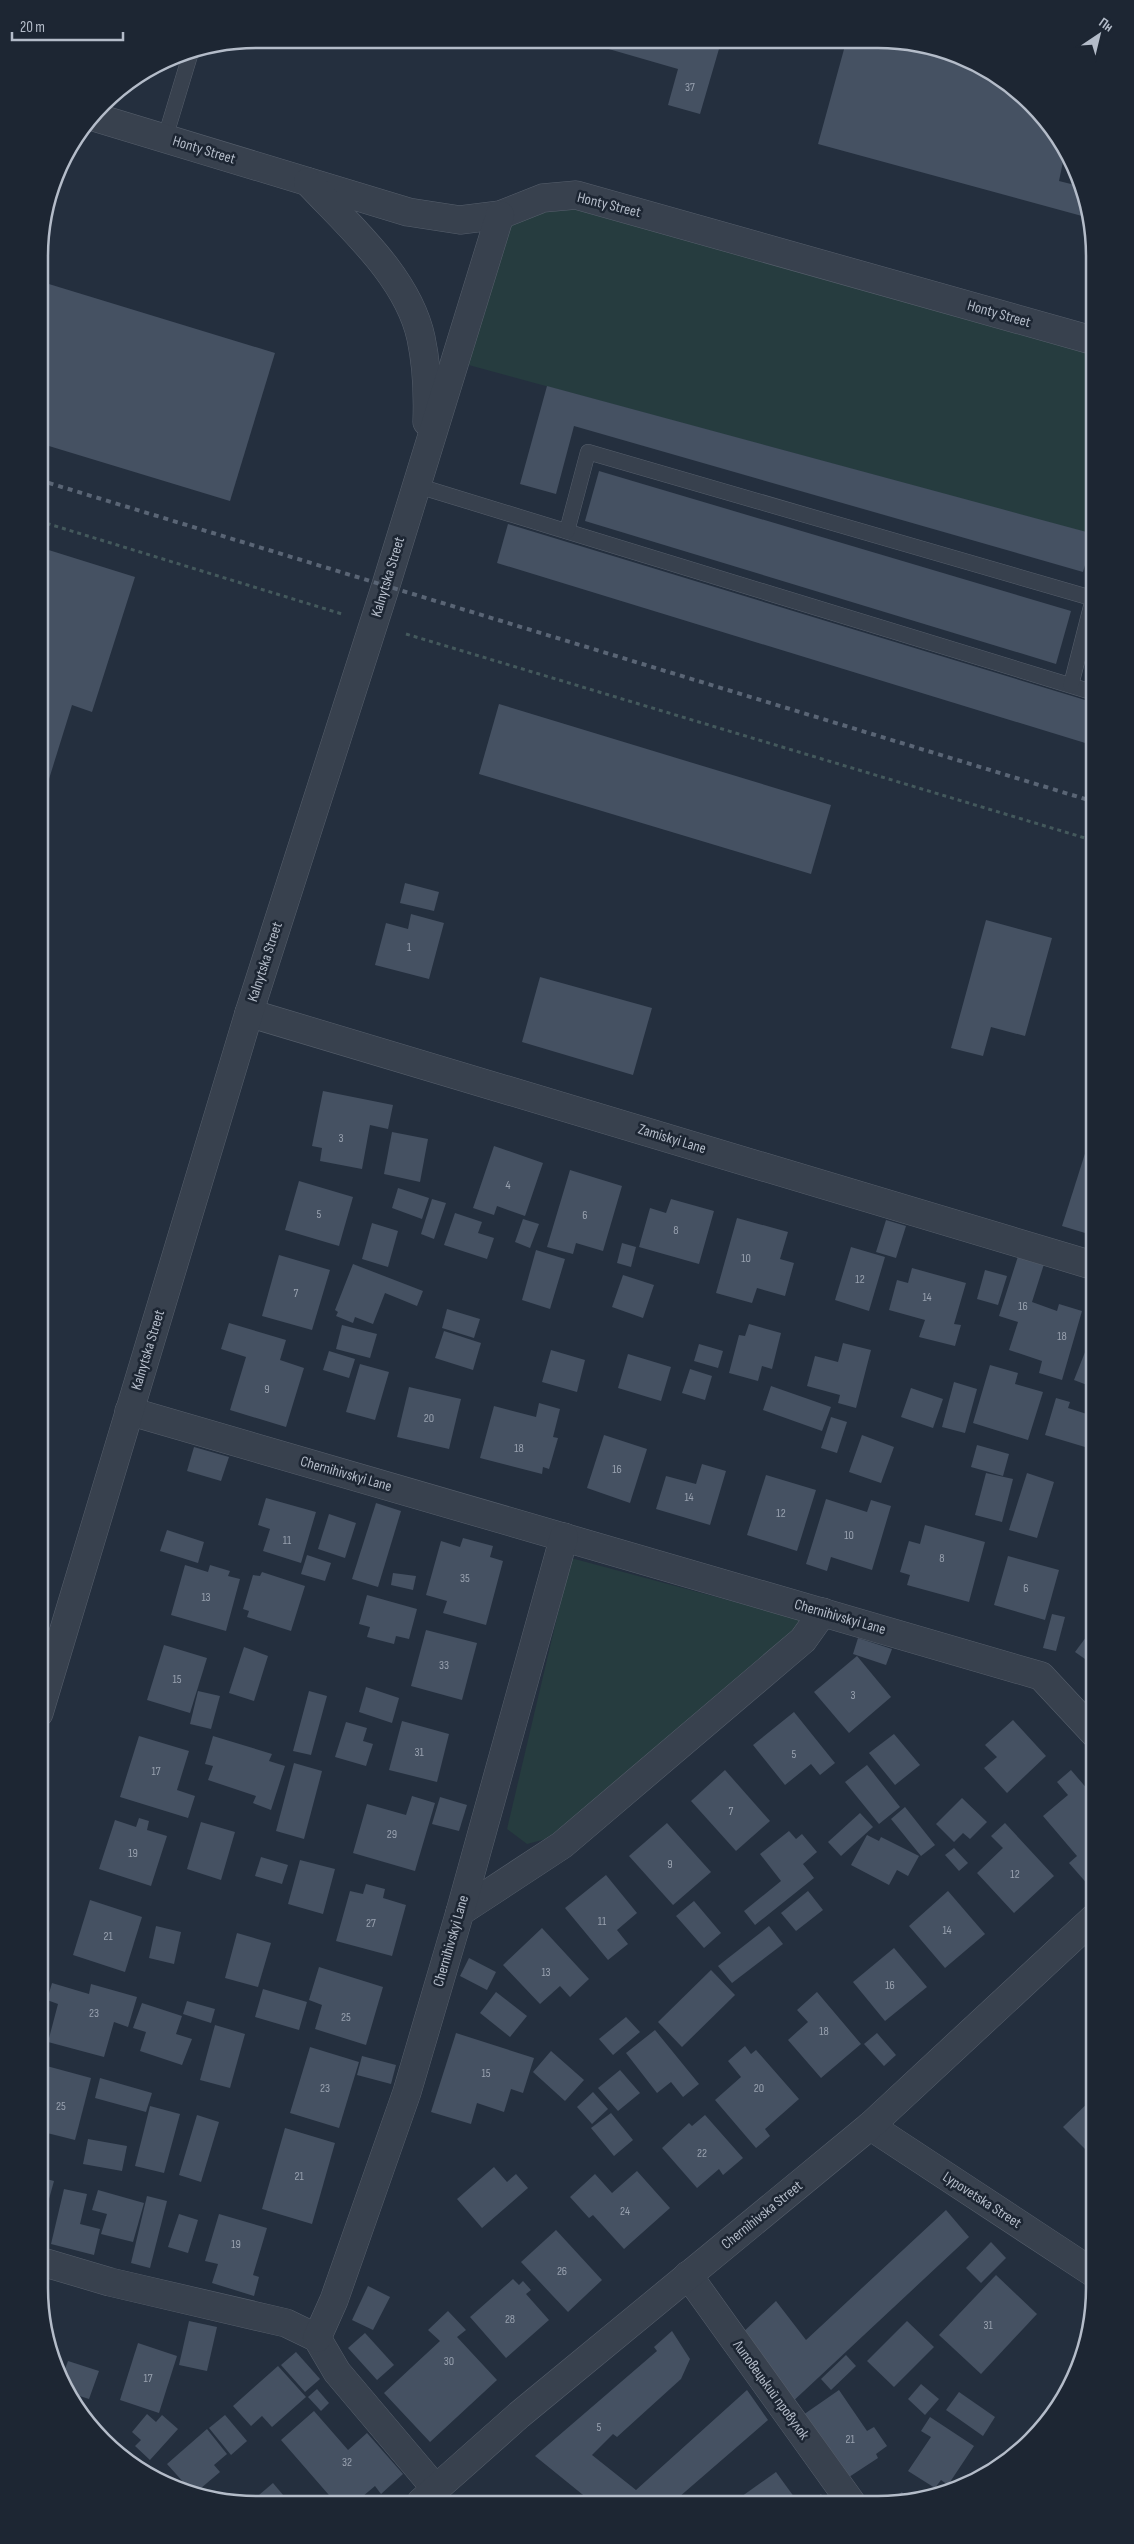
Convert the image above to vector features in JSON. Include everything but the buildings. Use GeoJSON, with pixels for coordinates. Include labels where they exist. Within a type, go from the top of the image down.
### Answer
{"type":"FeatureCollection","features":[{"type":"Feature","properties":{"kind":"street","name":"Honty Street"},"geometry":{"type":"LineString","coordinates":[[99,118],[408,212],[460,220],[500,215],[543,198],[576,195],[1086,338]]}},
{"type":"Feature","properties":{"kind":"street"},"geometry":{"type":"LineString","coordinates":[[307,180],[384,264],[404,296],[421,337],[428,391],[426,452]]}},
{"type":"Feature","properties":{"kind":"street","name":"Kalnytska Street"},"geometry":{"type":"LineString","coordinates":[[48,1683],[249,1013],[374,624],[500,215]]}},
{"type":"Feature","properties":{"kind":"street","name":"Zamiskyi Lane"},"geometry":{"type":"LineString","coordinates":[[249,1013],[1086,1263]]}},
{"type":"Feature","properties":{"kind":"street","name":"Chernihivskyi Lane"},"geometry":{"type":"LineString","coordinates":[[129,1411],[1041,1676],[1086,1724]]}},
{"type":"Feature","properties":{"kind":"street","name":"Chernihivskyi Lane"},"geometry":{"type":"LineString","coordinates":[[316,2338],[334,2300],[407,2092],[460,1912],[564,1537]]}},
{"type":"Feature","properties":{"kind":"street"},"geometry":{"type":"LineString","coordinates":[[460,1912],[562,1845],[803,1640],[823,1612]]}},
{"type":"Feature","properties":{"kind":"street","name":"Chernihivska Street"},"geometry":{"type":"LineString","coordinates":[[429,2496],[518,2415],[870,2126],[1086,1925]]}},
{"type":"Feature","properties":{"kind":"street","name":"Lypovetska Street"},"geometry":{"type":"LineString","coordinates":[[870,2126],[1086,2268]]}},
{"type":"Feature","properties":{"kind":"street"},"geometry":{"type":"LineString","coordinates":[[48,2264],[110,2282],[286,2323],[316,2338],[337,2372],[429,2496]]}},
{"type":"Feature","properties":{"kind":"street","name":"Липовецький провулок"},"geometry":{"type":"LineString","coordinates":[[688,2275],[847,2496]]}},
{"type":"Feature","properties":{"kind":"lane"},"geometry":{"type":"LineString","coordinates":[[165,138],[189,59]]}},
{"type":"Feature","properties":{"kind":"lane"},"geometry":{"type":"LineString","coordinates":[[567,531],[588,452],[1086,594]]}},
{"type":"Feature","properties":{"kind":"lane"},"geometry":{"type":"LineString","coordinates":[[415,486],[1086,690]]}},
{"type":"Feature","properties":{"kind":"lane"},"geometry":{"type":"LineString","coordinates":[[1071,685],[1086,627]]}},
{"type":"Feature","properties":{"kind":"path"},"geometry":{"type":"LineString","coordinates":[[48,525],[1086,838]]}},
{"type":"Feature","properties":{"kind":"green space"},"geometry":{"type":"Polygon","coordinates":[[[543,198],[1086,339],[1086,533],[454,361],[500,215],[543,198]]]}},
{"type":"Feature","properties":{"kind":"green space"},"geometry":{"type":"Polygon","coordinates":[[[571,1558],[802,1620],[793,1636],[561,1835],[527,1844],[507,1829],[571,1558]]]}},
{"type":"Feature","properties":{"kind":"railway"},"geometry":{"type":"LineString","coordinates":[[48,483],[1086,799]]}}]}
